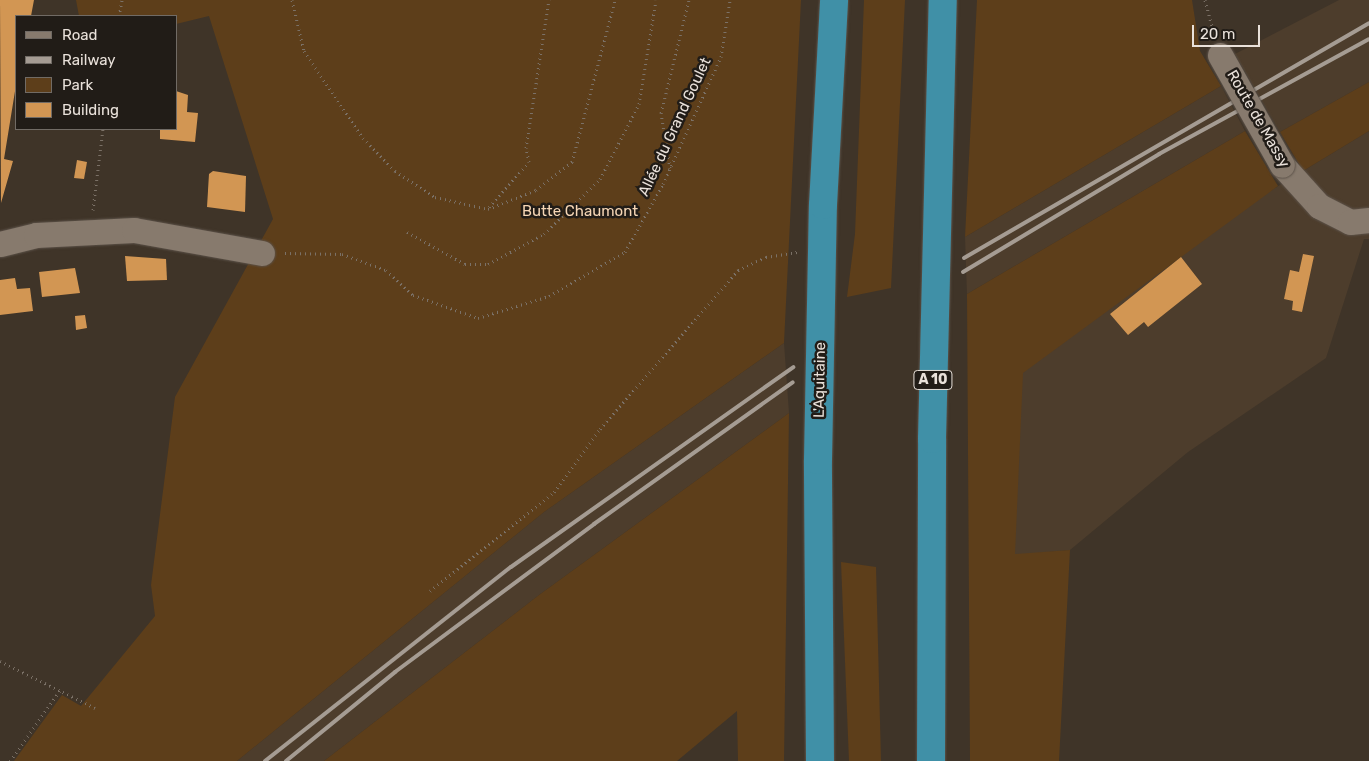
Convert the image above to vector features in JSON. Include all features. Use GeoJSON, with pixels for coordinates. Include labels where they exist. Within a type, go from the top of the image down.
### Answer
{"type":"FeatureCollection","features":[{"type":"Feature","properties":{"kind":"highway","name":"L'Aquitaine"},"geometry":{"type":"LineString","coordinates":[[820,761],[822,251],[834,0]]}},
{"type":"Feature","properties":{"kind":"highway","name":"A 10"},"geometry":{"type":"LineString","coordinates":[[931,761],[932,429],[943,0]]}},
{"type":"Feature","properties":{"kind":"street","name":"Route de Massy"},"geometry":{"type":"LineString","coordinates":[[1220,55],[1282,165],[1319,206],[1350,222],[1369,220]]}},
{"type":"Feature","properties":{"kind":"street"},"geometry":{"type":"LineString","coordinates":[[0,244],[36,236],[134,230],[262,253]]}},
{"type":"Feature","properties":{"kind":"path"},"geometry":{"type":"LineString","coordinates":[[119,15],[122,0]]}},
{"type":"Feature","properties":{"kind":"path"},"geometry":{"type":"LineString","coordinates":[[292,0],[304,51],[363,138],[395,171],[435,197],[488,209],[536,190],[572,162],[615,0]]}},
{"type":"Feature","properties":{"kind":"path"},"geometry":{"type":"LineString","coordinates":[[488,209],[529,162],[526,148],[549,0]]}},
{"type":"Feature","properties":{"kind":"path"},"geometry":{"type":"LineString","coordinates":[[407,232],[464,264],[488,264],[544,234],[600,179],[639,104],[656,0]]}},
{"type":"Feature","properties":{"kind":"path"},"geometry":{"type":"LineString","coordinates":[[670,169],[662,113],[689,0]]}},
{"type":"Feature","properties":{"kind":"path","name":"Allée du Grand Goulet"},"geometry":{"type":"LineString","coordinates":[[262,253],[342,254],[386,270],[413,296],[478,318],[548,296],[625,252],[670,169],[720,57],[730,0]]}},
{"type":"Feature","properties":{"kind":"path","name":"Route de Massy"},"geometry":{"type":"LineString","coordinates":[[1205,0],[1220,55]]}},
{"type":"Feature","properties":{"kind":"path"},"geometry":{"type":"LineString","coordinates":[[90,232],[103,130]]}},
{"type":"Feature","properties":{"kind":"path"},"geometry":{"type":"LineString","coordinates":[[430,591],[554,492],[600,429],[738,270],[766,257],[822,251]]}},
{"type":"Feature","properties":{"kind":"path"},"geometry":{"type":"LineString","coordinates":[[0,661],[61,689],[95,708]]}},
{"type":"Feature","properties":{"kind":"path"},"geometry":{"type":"LineString","coordinates":[[10,761],[61,689]]}},
{"type":"Feature","properties":{"kind":"shaded area"},"geometry":{"type":"Polygon","coordinates":[[[1339,0],[1369,0],[1369,82],[1280,132],[1235,54],[1339,0]]]}},
{"type":"Feature","properties":{"kind":"shaded area"},"geometry":{"type":"Polygon","coordinates":[[[1221,86],[1245,131],[967,294],[965,237],[1221,86]]]}},
{"type":"Feature","properties":{"kind":"shaded area"},"geometry":{"type":"Polygon","coordinates":[[[1369,131],[1369,239],[1364,239],[1326,358],[1188,452],[1070,550],[1015,555],[1015,378],[1265,194],[1369,131]]]}},
{"type":"Feature","properties":{"kind":"shaded area"},"geometry":{"type":"Polygon","coordinates":[[[784,343],[789,413],[539,595],[324,761],[237,761],[544,512],[784,343]]]}},
{"type":"Feature","properties":{"kind":"green space","name":"Butte Chaumont"},"geometry":{"type":"Polygon","coordinates":[[[76,0],[801,0],[784,343],[544,512],[237,761],[14,761],[62,695],[81,706],[155,616],[151,585],[175,397],[273,219],[209,16],[178,24],[178,15],[79,15],[76,0]]]}},
{"type":"Feature","properties":{"kind":"green space"},"geometry":{"type":"Polygon","coordinates":[[[864,0],[905,0],[891,288],[847,297],[855,234],[864,0]]]}},
{"type":"Feature","properties":{"kind":"green space"},"geometry":{"type":"Polygon","coordinates":[[[977,0],[1192,0],[1200,51],[1221,86],[965,237],[977,0]]]}},
{"type":"Feature","properties":{"kind":"green space"},"geometry":{"type":"Polygon","coordinates":[[[1369,82],[1369,131],[1303,171],[1280,132],[1369,82]]]}},
{"type":"Feature","properties":{"kind":"green space"},"geometry":{"type":"Polygon","coordinates":[[[1245,131],[1278,186],[1023,373],[1015,554],[1070,550],[1059,761],[970,761],[967,294],[1245,131]]]}},
{"type":"Feature","properties":{"kind":"green space"},"geometry":{"type":"Polygon","coordinates":[[[789,413],[784,761],[738,761],[737,711],[677,761],[324,761],[539,595],[789,413]]]}},
{"type":"Feature","properties":{"kind":"green space"},"geometry":{"type":"Polygon","coordinates":[[[841,562],[876,567],[881,761],[849,761],[841,562]]]}},
{"type":"Feature","properties":{"kind":"building"},"geometry":{"type":"Polygon","coordinates":[[[0,0],[34,0],[31,15],[15,15],[15,91],[4,159],[13,161],[1,203],[0,0]]]}},
{"type":"Feature","properties":{"kind":"building"},"geometry":{"type":"Polygon","coordinates":[[[178,92],[188,95],[187,112],[198,113],[195,142],[160,139],[160,130],[178,130],[178,92]]]}},
{"type":"Feature","properties":{"kind":"building"},"geometry":{"type":"Polygon","coordinates":[[[77,160],[87,162],[84,179],[74,178],[77,160]]]}},
{"type":"Feature","properties":{"kind":"building"},"geometry":{"type":"Polygon","coordinates":[[[213,171],[246,176],[245,212],[207,207],[209,174],[213,171]]]}},
{"type":"Feature","properties":{"kind":"building"},"geometry":{"type":"Polygon","coordinates":[[[1303,254],[1314,256],[1302,312],[1292,310],[1293,301],[1284,299],[1290,270],[1299,272],[1303,254]]]}},
{"type":"Feature","properties":{"kind":"building"},"geometry":{"type":"Polygon","coordinates":[[[125,256],[166,259],[167,280],[127,281],[125,256]]]}},
{"type":"Feature","properties":{"kind":"building"},"geometry":{"type":"Polygon","coordinates":[[[1181,257],[1202,284],[1148,327],[1144,322],[1128,335],[1110,314],[1181,257]]]}},
{"type":"Feature","properties":{"kind":"building"},"geometry":{"type":"Polygon","coordinates":[[[75,268],[80,293],[42,297],[39,272],[75,268]]]}},
{"type":"Feature","properties":{"kind":"building"},"geometry":{"type":"Polygon","coordinates":[[[15,278],[17,289],[30,288],[33,311],[0,315],[0,280],[15,278]]]}},
{"type":"Feature","properties":{"kind":"building"},"geometry":{"type":"Polygon","coordinates":[[[85,315],[87,328],[76,330],[75,316],[85,315]]]}},
{"type":"Feature","properties":{"kind":"railway"},"geometry":{"type":"LineString","coordinates":[[964,258],[1369,23]]}},
{"type":"Feature","properties":{"kind":"railway"},"geometry":{"type":"LineString","coordinates":[[963,272],[1159,154],[1369,39]]}},
{"type":"Feature","properties":{"kind":"railway"},"geometry":{"type":"LineString","coordinates":[[265,761],[511,567],[793,367]]}},
{"type":"Feature","properties":{"kind":"railway"},"geometry":{"type":"LineString","coordinates":[[286,761],[395,672],[594,524],[793,382]]}}]}
